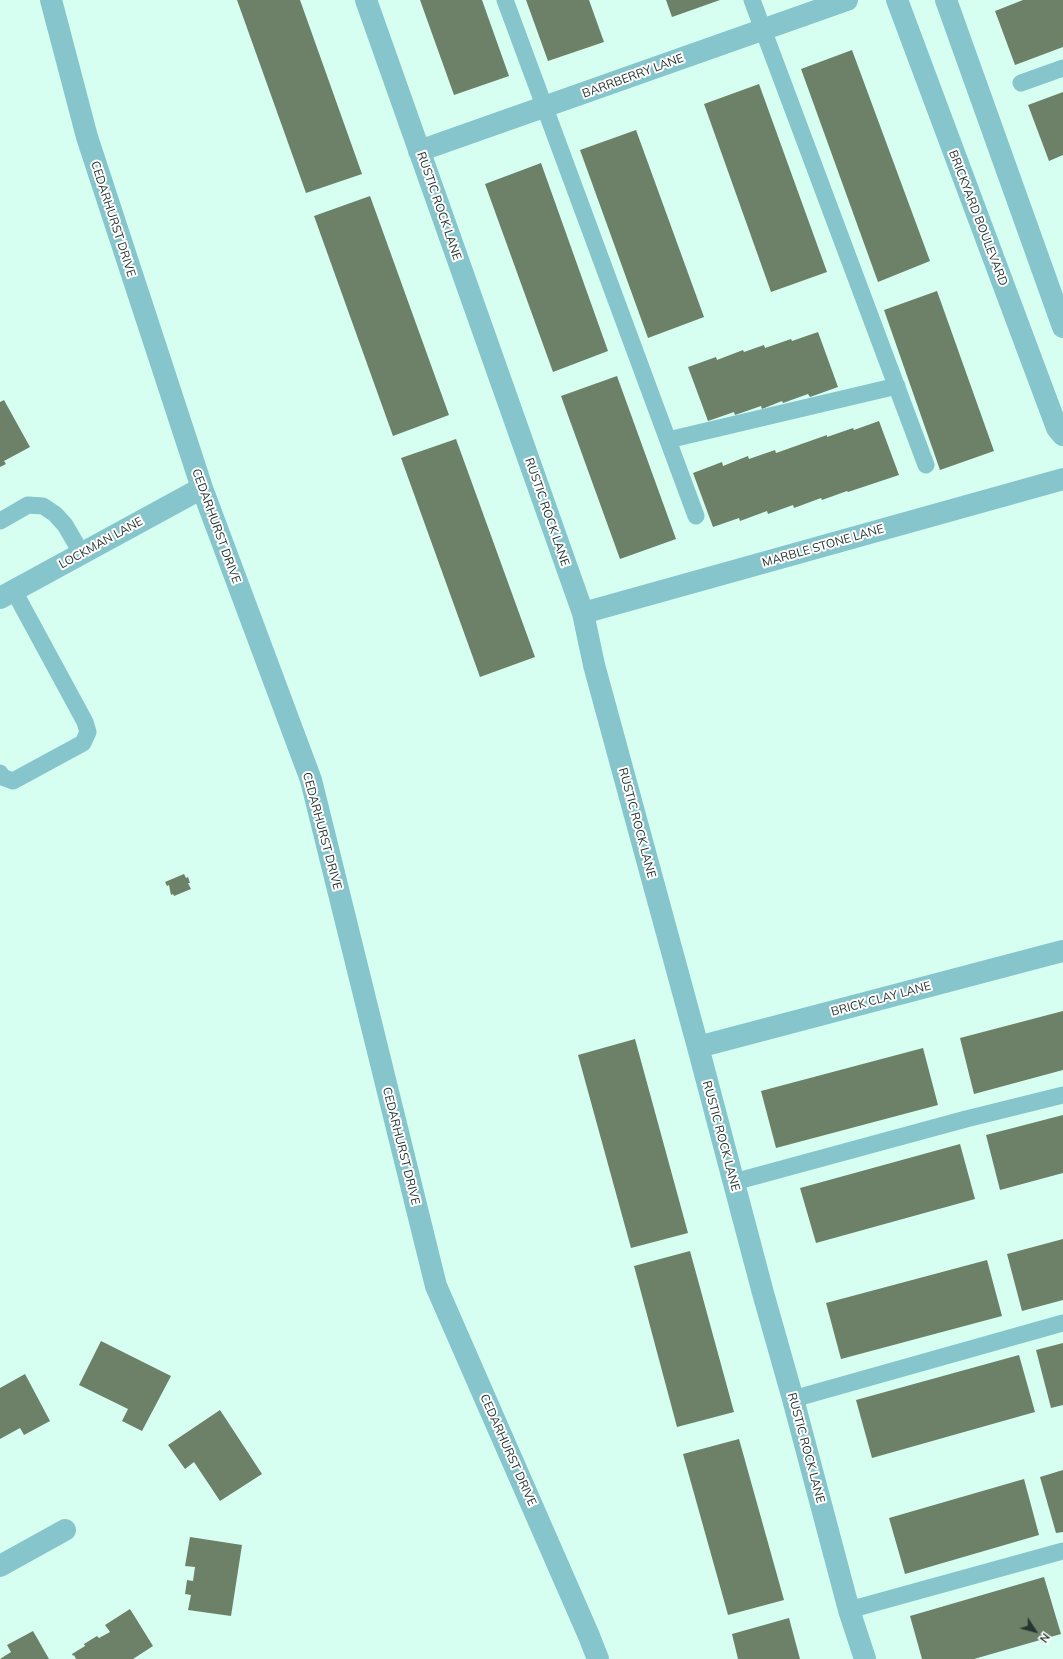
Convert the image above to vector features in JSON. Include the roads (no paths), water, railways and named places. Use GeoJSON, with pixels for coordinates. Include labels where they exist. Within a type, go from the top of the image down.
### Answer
{"type":"FeatureCollection","features":[{"type":"Feature","properties":{"kind":"street","name":"CEDARHURST DRIVE"},"geometry":{"type":"LineString","coordinates":[[51,0],[87,137],[202,488],[311,780],[436,1286],[598,1659]]}},
{"type":"Feature","properties":{"kind":"street","name":"RUSTIC ROCK LANE"},"geometry":{"type":"LineString","coordinates":[[366,0],[583,613],[594,665],[849,1610],[865,1659]]}},
{"type":"Feature","properties":{"kind":"street","name":"BARRBERRY LANE"},"geometry":{"type":"LineString","coordinates":[[420,151],[847,0]]}},
{"type":"Feature","properties":{"kind":"street","name":"BRICKYARD BOULEVARD"},"geometry":{"type":"LineString","coordinates":[[897,0],[1057,428],[1063,435]]}},
{"type":"Feature","properties":{"kind":"street"},"geometry":{"type":"LineString","coordinates":[[946,0],[1063,327]]}},
{"type":"Feature","properties":{"kind":"street","name":"MARBLE STONE LANE"},"geometry":{"type":"LineString","coordinates":[[583,613],[1063,479]]}},
{"type":"Feature","properties":{"kind":"street","name":"LOCKMAN LANE"},"geometry":{"type":"LineString","coordinates":[[7,595],[202,488]]}},
{"type":"Feature","properties":{"kind":"street","name":"BRICK CLAY LANE"},"geometry":{"type":"LineString","coordinates":[[698,1047],[737,1038],[1063,951]]}},
{"type":"Feature","properties":{"kind":"street"},"geometry":{"type":"LineString","coordinates":[[0,1566],[64,1530]]}},
{"type":"Feature","properties":{"kind":"lane"},"geometry":{"type":"LineString","coordinates":[[505,0],[696,516]]}},
{"type":"Feature","properties":{"kind":"lane"},"geometry":{"type":"LineString","coordinates":[[752,0],[926,465]]}},
{"type":"Feature","properties":{"kind":"lane"},"geometry":{"type":"LineString","coordinates":[[1021,83],[1063,68]]}},
{"type":"Feature","properties":{"kind":"lane"},"geometry":{"type":"LineString","coordinates":[[668,440],[897,386]]}},
{"type":"Feature","properties":{"kind":"lane"},"geometry":{"type":"LineString","coordinates":[[0,521],[28,505],[43,506],[55,514],[65,525],[82,554]]}},
{"type":"Feature","properties":{"kind":"lane"},"geometry":{"type":"LineString","coordinates":[[0,773],[2,776],[13,781],[83,743],[88,732],[85,722],[7,595]]}},
{"type":"Feature","properties":{"kind":"lane"},"geometry":{"type":"LineString","coordinates":[[734,1182],[966,1119],[1063,1095]]}},
{"type":"Feature","properties":{"kind":"lane"},"geometry":{"type":"LineString","coordinates":[[793,1399],[1063,1323]]}},
{"type":"Feature","properties":{"kind":"lane"},"geometry":{"type":"LineString","coordinates":[[849,1610],[1063,1551]]}}]}
